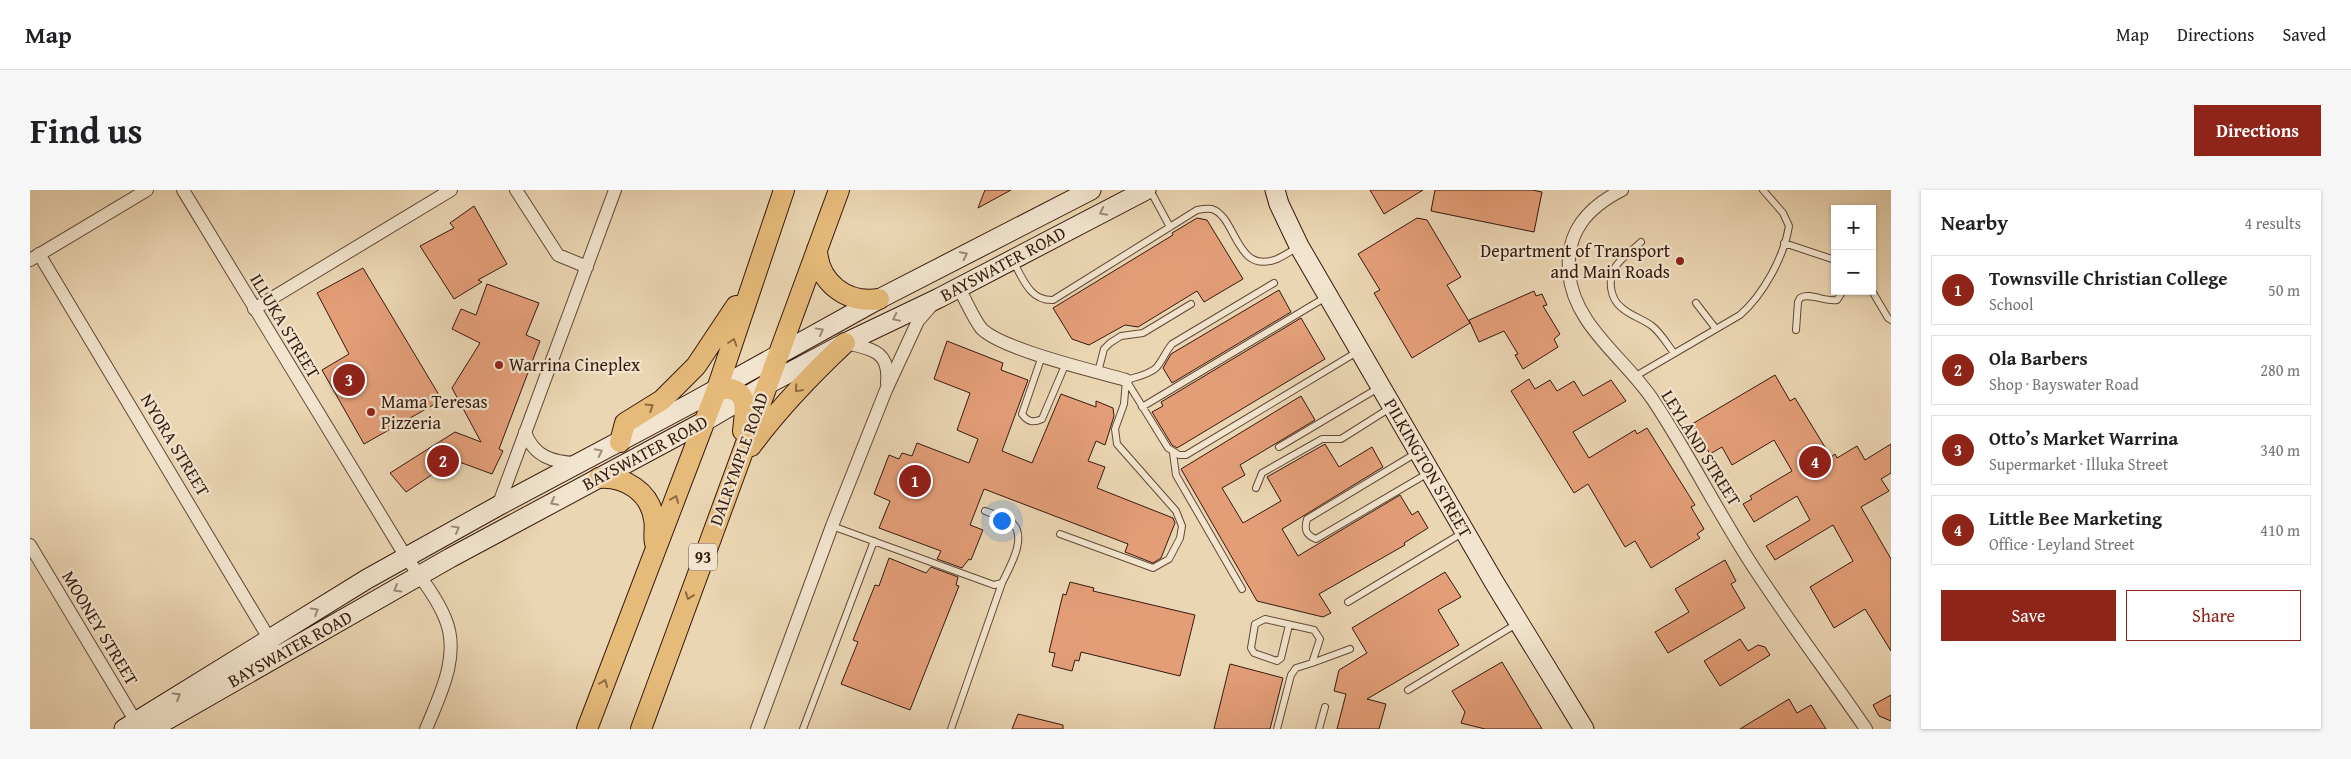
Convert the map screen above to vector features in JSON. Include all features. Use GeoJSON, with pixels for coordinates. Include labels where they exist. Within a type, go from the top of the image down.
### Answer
{"type":"FeatureCollection","features":[{"type":"Feature","properties":{"kind":"main road"},"geometry":{"type":"LineString","coordinates":[[587,729],[718,389],[784,190]]}},
{"type":"Feature","properties":{"kind":"main road","name":"DALRYMPLE ROAD"},"geometry":{"type":"LineString","coordinates":[[641,729],[777,354],[839,190]]}},
{"type":"Feature","properties":{"kind":"main road","name":"BAYSWATER ROAD"},"geometry":{"type":"LineString","coordinates":[[137,727],[270,638],[406,557],[577,463],[718,389],[777,354],[879,299],[1090,190]]}},
{"type":"Feature","properties":{"kind":"main road","name":"BAYSWATER ROAD"},"geometry":{"type":"LineString","coordinates":[[137,727],[279,655],[419,576],[845,343],[939,298],[1146,190]]}},
{"type":"Feature","properties":{"kind":"main road","name":"PILKINGTON STREET"},"geometry":{"type":"LineString","coordinates":[[1264,190],[1277,197],[1299,246],[1519,623],[1584,729]]}},
{"type":"Feature","properties":{"kind":"main road"},"geometry":{"type":"LineString","coordinates":[[817,249],[822,272],[833,287],[854,298],[879,299]]}},
{"type":"Feature","properties":{"kind":"main road"},"geometry":{"type":"LineString","coordinates":[[620,442],[625,423],[662,400],[696,366],[718,336],[755,274]]}},
{"type":"Feature","properties":{"kind":"main road"},"geometry":{"type":"LineString","coordinates":[[736,466],[769,422],[805,380],[845,343]]}},
{"type":"Feature","properties":{"kind":"main road"},"geometry":{"type":"LineString","coordinates":[[718,389],[731,387],[739,392],[743,399],[744,420],[736,466]]}},
{"type":"Feature","properties":{"kind":"main road"},"geometry":{"type":"LineString","coordinates":[[599,478],[622,480],[637,489],[645,498],[653,514],[656,547]]}},
{"type":"Feature","properties":{"kind":"street"},"geometry":{"type":"LineString","coordinates":[[35,257],[147,190]]}},
{"type":"Feature","properties":{"kind":"street","name":"ILLUKA STREET"},"geometry":{"type":"LineString","coordinates":[[183,190],[406,557]]}},
{"type":"Feature","properties":{"kind":"street"},"geometry":{"type":"LineString","coordinates":[[254,309],[451,190]]}},
{"type":"Feature","properties":{"kind":"street"},"geometry":{"type":"LineString","coordinates":[[516,190],[558,255],[587,267]]}},
{"type":"Feature","properties":{"kind":"street"},"geometry":{"type":"LineString","coordinates":[[498,506],[615,190]]}},
{"type":"Feature","properties":{"kind":"street","name":"LEYLAND STREET"},"geometry":{"type":"LineString","coordinates":[[1622,190],[1607,198],[1584,219],[1570,242],[1569,274],[1581,312],[1652,398],[1754,568],[1866,729]]}},
{"type":"Feature","properties":{"kind":"street","name":"NYORA STREET"},"geometry":{"type":"LineString","coordinates":[[35,257],[279,655]]}},
{"type":"Feature","properties":{"kind":"street"},"geometry":{"type":"LineString","coordinates":[[958,287],[981,327],[991,336],[1042,356],[1126,380]]}},
{"type":"Feature","properties":{"kind":"street"},"geometry":{"type":"LineString","coordinates":[[757,729],[832,526],[886,390],[918,322],[939,298]]}},
{"type":"Feature","properties":{"kind":"street"},"geometry":{"type":"LineString","coordinates":[[845,343],[864,347],[882,357],[887,363],[888,370],[886,390]]}},
{"type":"Feature","properties":{"kind":"street"},"geometry":{"type":"LineString","coordinates":[[525,432],[531,446],[542,456],[561,462],[577,463]]}},
{"type":"Feature","properties":{"kind":"street","name":"MOONEY STREET"},"geometry":{"type":"LineString","coordinates":[[30,545],[137,727]]}},
{"type":"Feature","properties":{"kind":"street"},"geometry":{"type":"LineString","coordinates":[[406,557],[446,620],[450,645],[448,671],[426,729]]}},
{"type":"Feature","properties":{"kind":"lane"},"geometry":{"type":"LineString","coordinates":[[1150,190],[1170,227]]}},
{"type":"Feature","properties":{"kind":"lane"},"geometry":{"type":"LineString","coordinates":[[1634,377],[1716,329],[1749,307],[1764,285],[1784,243],[1788,226],[1786,219],[1763,190]]}},
{"type":"Feature","properties":{"kind":"lane"},"geometry":{"type":"LineString","coordinates":[[1012,259],[1031,292],[1044,300],[1053,300],[1197,210],[1212,209],[1219,213],[1244,252],[1253,260],[1277,259],[1299,246]]}},
{"type":"Feature","properties":{"kind":"lane"},"geometry":{"type":"LineString","coordinates":[[1642,242],[1616,266],[1611,283],[1612,294],[1616,303],[1623,310],[1644,320],[1659,332],[1674,353]]}},
{"type":"Feature","properties":{"kind":"lane"},"geometry":{"type":"LineString","coordinates":[[1784,243],[1831,259]]}},
{"type":"Feature","properties":{"kind":"lane"},"geometry":{"type":"LineString","coordinates":[[1126,380],[1148,373],[1158,366],[1172,344],[1274,283]]}},
{"type":"Feature","properties":{"kind":"lane"},"geometry":{"type":"LineString","coordinates":[[1142,407],[1329,295]]}},
{"type":"Feature","properties":{"kind":"lane"},"geometry":{"type":"LineString","coordinates":[[1796,330],[1800,298],[1808,296],[1830,301],[1837,300],[1840,295]]}},
{"type":"Feature","properties":{"kind":"lane"},"geometry":{"type":"LineString","coordinates":[[1874,295],[1891,320]]}},
{"type":"Feature","properties":{"kind":"lane"},"geometry":{"type":"LineString","coordinates":[[1696,303],[1716,329]]}},
{"type":"Feature","properties":{"kind":"lane"},"geometry":{"type":"LineString","coordinates":[[1098,372],[1104,349],[1110,343],[1121,336],[1142,332],[1191,304]]}},
{"type":"Feature","properties":{"kind":"lane"},"geometry":{"type":"LineString","coordinates":[[1126,380],[1164,443],[1173,453],[1179,456],[1186,455],[1360,350]]}},
{"type":"Feature","properties":{"kind":"lane"},"geometry":{"type":"LineString","coordinates":[[1042,356],[1022,414],[1027,420],[1035,422],[1042,419],[1066,363]]}},
{"type":"Feature","properties":{"kind":"lane"},"geometry":{"type":"LineString","coordinates":[[1060,534],[1153,568],[1169,558],[1180,538],[1182,526],[1176,511],[1118,444],[1114,435],[1124,404],[1126,380]]}},
{"type":"Feature","properties":{"kind":"lane"},"geometry":{"type":"LineString","coordinates":[[1280,447],[1381,386]]}},
{"type":"Feature","properties":{"kind":"lane"},"geometry":{"type":"LineString","coordinates":[[1256,488],[1262,473],[1322,438],[1341,439],[1393,406]]}},
{"type":"Feature","properties":{"kind":"lane"},"geometry":{"type":"LineString","coordinates":[[1419,452],[1306,519],[1305,530],[1308,535],[1316,539],[1431,472]]}},
{"type":"Feature","properties":{"kind":"lane"},"geometry":{"type":"LineString","coordinates":[[1173,453],[1176,475],[1242,589]]}},
{"type":"Feature","properties":{"kind":"lane"},"geometry":{"type":"LineString","coordinates":[[952,729],[1002,583],[1018,546],[1018,533],[1012,522],[986,511]]}},
{"type":"Feature","properties":{"kind":"lane"},"geometry":{"type":"LineString","coordinates":[[832,526],[980,581],[994,585],[1002,583]]}},
{"type":"Feature","properties":{"kind":"lane"},"geometry":{"type":"LineString","coordinates":[[1348,602],[1465,531]]}},
{"type":"Feature","properties":{"kind":"lane"},"geometry":{"type":"LineString","coordinates":[[803,729],[874,541]]}},
{"type":"Feature","properties":{"kind":"lane"},"geometry":{"type":"LineString","coordinates":[[1289,626],[1281,658],[1277,660],[1254,653],[1251,648],[1255,624],[1265,619],[1289,626],[1314,630],[1320,639],[1312,663]]}},
{"type":"Feature","properties":{"kind":"lane"},"geometry":{"type":"LineString","coordinates":[[1408,690],[1519,623]]}},
{"type":"Feature","properties":{"kind":"lane"},"geometry":{"type":"LineString","coordinates":[[1277,729],[1291,674],[1296,668],[1350,649]]}},
{"type":"Feature","properties":{"kind":"lane"},"geometry":{"type":"LineString","coordinates":[[1319,729],[1325,707]]}},
{"type":"Feature","properties":{"kind":"building"},"geometry":{"type":"Polygon","coordinates":[[[985,190],[1011,190],[978,208],[985,190]]]}},
{"type":"Feature","properties":{"kind":"building"},"geometry":{"type":"Polygon","coordinates":[[[1370,190],[1423,190],[1384,214],[1370,190]]]}},
{"type":"Feature","properties":{"kind":"building"},"geometry":{"type":"Polygon","coordinates":[[[1435,190],[1532,190],[1542,192],[1534,232],[1431,211],[1435,190]]]}},
{"type":"Feature","properties":{"kind":"building"},"geometry":{"type":"Polygon","coordinates":[[[474,206],[507,264],[478,280],[482,282],[454,299],[420,246],[454,228],[450,223],[474,206]]]}},
{"type":"Feature","properties":{"kind":"building"},"geometry":{"type":"Polygon","coordinates":[[[1197,218],[1207,220],[1243,279],[1204,302],[1197,291],[1138,327],[1125,325],[1089,345],[1072,339],[1053,308],[1173,235],[1172,233],[1197,218]]]}},
{"type":"Feature","properties":{"kind":"building"},"geometry":{"type":"Polygon","coordinates":[[[1417,218],[1427,220],[1461,277],[1447,285],[1470,323],[1412,358],[1374,293],[1380,290],[1358,254],[1417,218]]]}},
{"type":"Feature","properties":{"kind":"building"},"geometry":{"type":"Polygon","coordinates":[[[363,268],[442,400],[364,444],[322,370],[349,354],[317,293],[363,268]]]}},
{"type":"Feature","properties":{"kind":"building"},"geometry":{"type":"Polygon","coordinates":[[[487,284],[539,303],[526,335],[540,341],[499,449],[503,451],[492,474],[454,460],[406,492],[390,473],[455,432],[481,442],[452,388],[480,343],[452,329],[461,309],[476,315],[487,284]]]}},
{"type":"Feature","properties":{"kind":"building"},"geometry":{"type":"Polygon","coordinates":[[[1279,290],[1291,312],[1172,383],[1163,368],[1171,354],[1279,290]]]}},
{"type":"Feature","properties":{"kind":"building"},"geometry":{"type":"Polygon","coordinates":[[[1534,291],[1536,296],[1542,294],[1547,305],[1543,306],[1560,334],[1554,339],[1558,347],[1523,369],[1515,355],[1518,354],[1504,331],[1479,342],[1469,320],[1534,291]]]}},
{"type":"Feature","properties":{"kind":"building"},"geometry":{"type":"Polygon","coordinates":[[[1301,318],[1325,359],[1177,448],[1172,445],[1152,412],[1163,406],[1161,402],[1301,318]]]}},
{"type":"Feature","properties":{"kind":"building"},"geometry":{"type":"Polygon","coordinates":[[[947,341],[1003,363],[1001,370],[1028,380],[1002,451],[1032,463],[1061,394],[1096,407],[1096,401],[1113,408],[1114,416],[1105,445],[1096,441],[1088,461],[1105,467],[1097,488],[1173,518],[1175,523],[1161,558],[1153,563],[1125,552],[1128,544],[984,489],[970,525],[983,530],[971,560],[969,559],[962,568],[937,559],[941,551],[879,528],[890,501],[874,494],[889,455],[899,459],[902,453],[912,456],[917,443],[969,463],[978,439],[957,430],[970,393],[934,379],[947,341]]]}},
{"type":"Feature","properties":{"kind":"building"},"geometry":{"type":"Polygon","coordinates":[[[1775,375],[1790,401],[1795,398],[1831,457],[1835,454],[1837,458],[1857,446],[1865,460],[1891,444],[1891,473],[1881,479],[1889,491],[1861,507],[1891,559],[1891,651],[1865,609],[1834,628],[1810,587],[1853,561],[1833,525],[1775,560],[1766,546],[1810,520],[1797,496],[1754,522],[1743,504],[1752,499],[1750,496],[1792,471],[1774,440],[1732,465],[1722,447],[1710,454],[1692,424],[1775,375]]]}},
{"type":"Feature","properties":{"kind":"building"},"geometry":{"type":"Polygon","coordinates":[[[1529,379],[1535,389],[1550,380],[1557,391],[1574,381],[1583,396],[1611,380],[1626,401],[1573,432],[1589,458],[1635,430],[1637,434],[1647,428],[1695,505],[1691,507],[1704,529],[1697,534],[1700,538],[1651,568],[1635,541],[1625,547],[1588,484],[1574,493],[1511,391],[1529,379]]]}},
{"type":"Feature","properties":{"kind":"building"},"geometry":{"type":"Polygon","coordinates":[[[1301,396],[1315,420],[1240,465],[1245,475],[1222,488],[1243,523],[1281,501],[1267,477],[1325,444],[1339,467],[1372,447],[1383,467],[1282,529],[1298,556],[1400,495],[1412,515],[1418,511],[1428,528],[1404,543],[1405,545],[1319,594],[1331,613],[1323,617],[1257,601],[1181,469],[1301,396]]]}},
{"type":"Feature","properties":{"kind":"building"},"geometry":{"type":"Polygon","coordinates":[[[889,558],[926,573],[931,567],[958,577],[956,585],[959,586],[910,710],[841,684],[858,642],[853,640],[875,585],[879,586],[889,558]]]}},
{"type":"Feature","properties":{"kind":"building"},"geometry":{"type":"Polygon","coordinates":[[[1725,560],[1736,581],[1731,584],[1745,608],[1668,653],[1655,632],[1689,612],[1675,589],[1725,560]]]}},
{"type":"Feature","properties":{"kind":"building"},"geometry":{"type":"Polygon","coordinates":[[[1445,572],[1461,597],[1438,610],[1459,645],[1367,699],[1386,704],[1379,729],[1337,729],[1346,694],[1334,691],[1339,670],[1367,653],[1352,628],[1445,572]]]}},
{"type":"Feature","properties":{"kind":"building"},"geometry":{"type":"Polygon","coordinates":[[[1070,582],[1094,588],[1093,591],[1195,615],[1180,676],[1081,652],[1079,661],[1075,660],[1072,671],[1052,666],[1055,653],[1049,652],[1063,594],[1066,595],[1070,582]]]}},
{"type":"Feature","properties":{"kind":"building"},"geometry":{"type":"Polygon","coordinates":[[[1740,639],[1748,651],[1758,645],[1765,647],[1770,655],[1720,686],[1704,661],[1740,639]]]}},
{"type":"Feature","properties":{"kind":"building"},"geometry":{"type":"Polygon","coordinates":[[[1502,662],[1542,729],[1485,729],[1461,723],[1465,712],[1452,691],[1502,662]]]}},
{"type":"Feature","properties":{"kind":"building"},"geometry":{"type":"Polygon","coordinates":[[[1230,664],[1283,678],[1270,729],[1214,729],[1230,664]]]}},
{"type":"Feature","properties":{"kind":"building"},"geometry":{"type":"Polygon","coordinates":[[[1891,695],[1891,721],[1879,716],[1873,705],[1891,695]]]}},
{"type":"Feature","properties":{"kind":"building"},"geometry":{"type":"Polygon","coordinates":[[[1789,699],[1797,713],[1811,705],[1826,729],[1740,729],[1789,699]]]}},
{"type":"Feature","properties":{"kind":"building"},"geometry":{"type":"Polygon","coordinates":[[[1018,714],[1063,725],[1063,729],[1012,729],[1018,714]]]}},
{"type":"Feature","properties":{"kind":"place","name":"Department of Transport and Main Roads"},"geometry":{"type":"Point","coordinates":[1680,261]}},
{"type":"Feature","properties":{"kind":"place","name":"Warrina Cineplex"},"geometry":{"type":"Point","coordinates":[499,365]}},
{"type":"Feature","properties":{"kind":"place","name":"Otto’s Market Warrina"},"geometry":{"type":"Point","coordinates":[349,380]}},
{"type":"Feature","properties":{"kind":"place","name":"Mama Teresas Pizzeria"},"geometry":{"type":"Point","coordinates":[371,412]}},
{"type":"Feature","properties":{"kind":"place","name":"Ola Barbers"},"geometry":{"type":"Point","coordinates":[443,461]}},
{"type":"Feature","properties":{"kind":"place","name":"Little Bee Marketing"},"geometry":{"type":"Point","coordinates":[1815,462]}},
{"type":"Feature","properties":{"kind":"place","name":"Townsville Christian College"},"geometry":{"type":"Point","coordinates":[915,481]}}]}
